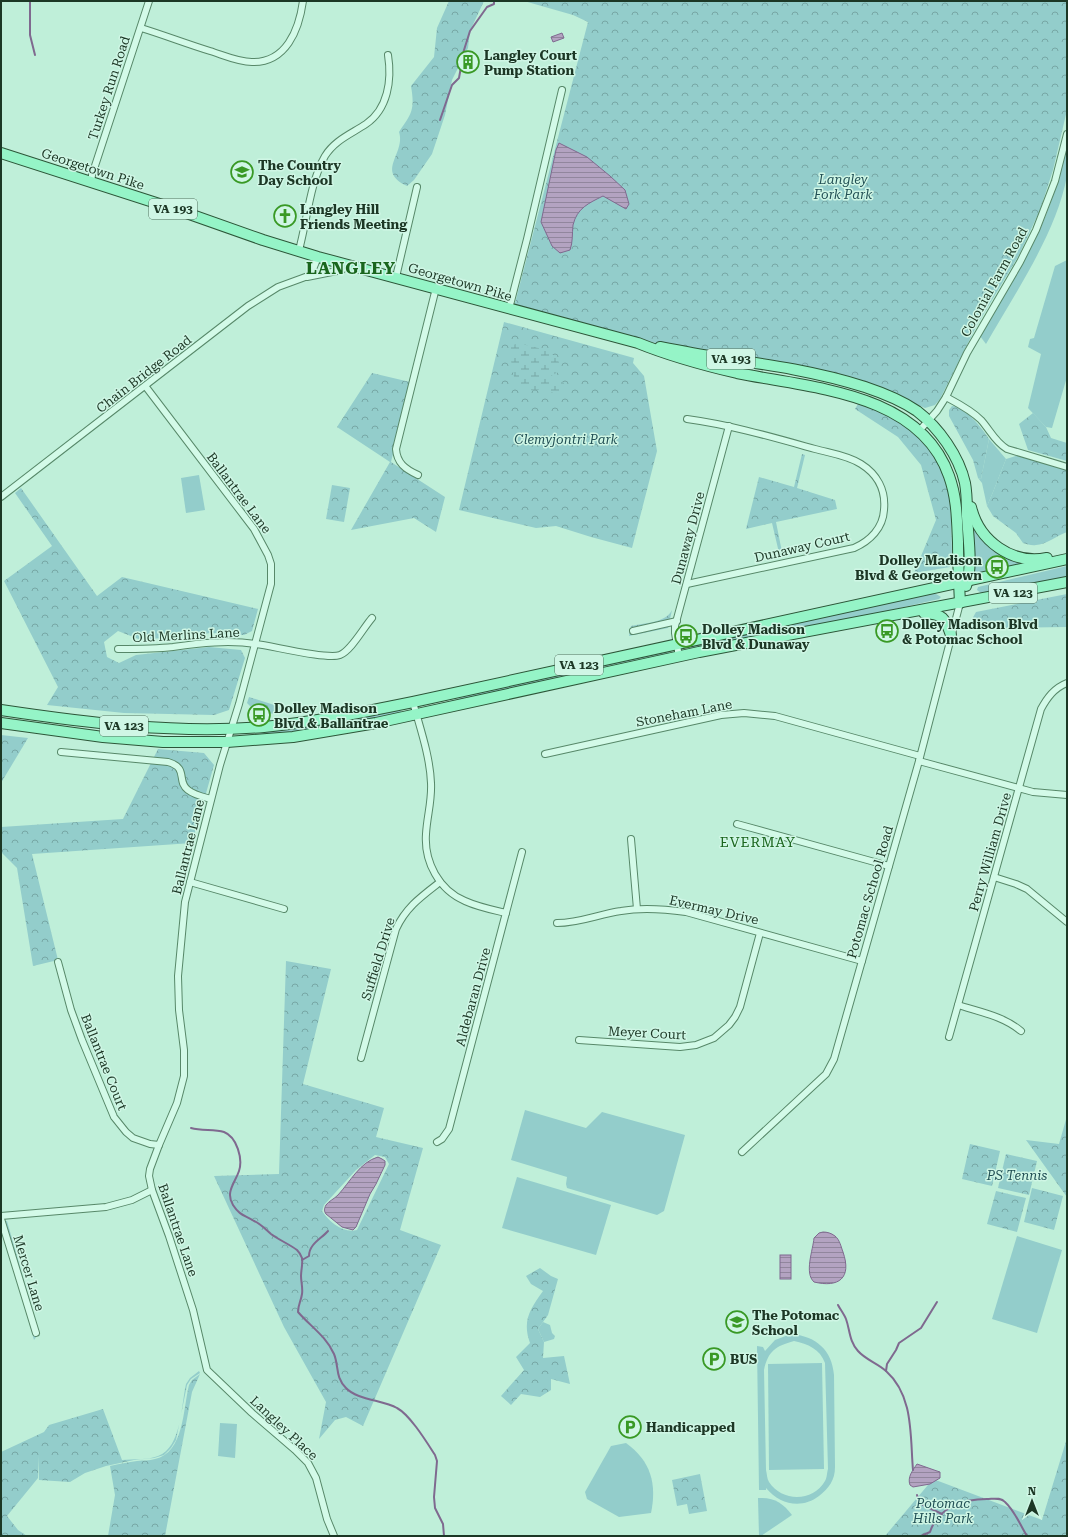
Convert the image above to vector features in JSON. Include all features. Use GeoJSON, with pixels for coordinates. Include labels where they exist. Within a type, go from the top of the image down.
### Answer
{"type":"FeatureCollection","features":[{"type":"Feature","properties":{"kind":"main road","name":"Georgetown Pike"},"geometry":{"type":"LineString","coordinates":[[1,153],[318,257],[638,343],[824,375],[892,397],[912,408],[928,421],[951,451],[961,470],[965,484],[968,542],[964,582],[960,603]]}},
{"type":"Feature","properties":{"kind":"main road","name":"Georgetown Pike"},"geometry":{"type":"LineString","coordinates":[[638,343],[671,356],[706,365],[820,388],[849,396],[889,411],[908,422],[929,441],[942,459],[952,485],[956,507],[964,582]]}},
{"type":"Feature","properties":{"kind":"main road"},"geometry":{"type":"LineString","coordinates":[[965,484],[976,522],[985,536],[997,547],[1011,554],[1030,559],[1067,554]]}},
{"type":"Feature","properties":{"kind":"main road","name":"VA 123"},"geometry":{"type":"LineString","coordinates":[[1,710],[128,727],[181,729],[231,728],[311,721],[414,702],[1067,559]]}},
{"type":"Feature","properties":{"kind":"main road","name":"VA 123"},"geometry":{"type":"LineString","coordinates":[[1,723],[115,739],[177,742],[227,742],[304,735],[351,728],[679,657],[1067,582]]}},
{"type":"Feature","properties":{"kind":"main road"},"geometry":{"type":"LineString","coordinates":[[908,613],[939,615],[946,622],[951,635]]}},
{"type":"Feature","properties":{"kind":"street","name":"Turkey Run Road"},"geometry":{"type":"LineString","coordinates":[[91,182],[149,1]]}},
{"type":"Feature","properties":{"kind":"street"},"geometry":{"type":"LineString","coordinates":[[141,28],[234,58],[251,62],[263,61],[275,57],[287,45],[300,18],[303,1]]}},
{"type":"Feature","properties":{"kind":"street"},"geometry":{"type":"LineString","coordinates":[[299,250],[312,192],[320,167],[325,157],[336,143],[366,124],[381,107],[390,78],[388,55]]}},
{"type":"Feature","properties":{"kind":"street"},"geometry":{"type":"LineString","coordinates":[[509,309],[562,90]]}},
{"type":"Feature","properties":{"kind":"street","name":"Colonial Farm Road"},"geometry":{"type":"LineString","coordinates":[[919,431],[946,397],[967,352],[1020,262],[1036,230],[1055,181],[1067,134]]}},
{"type":"Feature","properties":{"kind":"street"},"geometry":{"type":"LineString","coordinates":[[396,277],[417,187]]}},
{"type":"Feature","properties":{"kind":"street"},"geometry":{"type":"LineString","coordinates":[[306,278],[313,270],[318,257]]}},
{"type":"Feature","properties":{"kind":"street","name":"Chain Bridge Road"},"geometry":{"type":"LineString","coordinates":[[1,498],[146,387],[248,306],[278,287],[306,278],[342,270],[346,264]]}},
{"type":"Feature","properties":{"kind":"street"},"geometry":{"type":"LineString","coordinates":[[418,475],[402,465],[396,456],[396,449],[436,288]]}},
{"type":"Feature","properties":{"kind":"street","name":"Ballantrae Lane"},"geometry":{"type":"LineString","coordinates":[[146,387],[159,406],[248,520],[265,546],[271,564],[271,584],[211,799],[190,882],[182,924],[178,976],[184,1076],[177,1103],[150,1169],[149,1176],[152,1190],[183,1276],[202,1346]]}},
{"type":"Feature","properties":{"kind":"street"},"geometry":{"type":"LineString","coordinates":[[946,397],[965,407],[974,414],[999,444],[1007,449],[1067,467]]}},
{"type":"Feature","properties":{"kind":"street","name":"Dunaway Court"},"geometry":{"type":"LineString","coordinates":[[687,584],[854,548],[868,540],[879,528],[885,502],[881,486],[871,472],[860,464],[847,458],[729,426],[688,419]]}},
{"type":"Feature","properties":{"kind":"street","name":"Dunaway Drive"},"geometry":{"type":"LineString","coordinates":[[679,657],[675,631],[677,621],[729,426]]}},
{"type":"Feature","properties":{"kind":"street","name":"Potomac School Road"},"geometry":{"type":"LineString","coordinates":[[742,1152],[826,1074],[834,1059],[919,759],[960,603]]}},
{"type":"Feature","properties":{"kind":"street","name":"Old Merlins Lane"},"geometry":{"type":"LineString","coordinates":[[118,648],[150,649],[207,642],[255,644],[336,656],[346,652],[372,618]]}},
{"type":"Feature","properties":{"kind":"street"},"geometry":{"type":"LineString","coordinates":[[634,631],[677,621]]}},
{"type":"Feature","properties":{"kind":"street","name":"Perry William Drive"},"geometry":{"type":"LineString","coordinates":[[949,1038],[1041,709],[1057,688],[1067,683]]}},
{"type":"Feature","properties":{"kind":"street"},"geometry":{"type":"LineString","coordinates":[[414,702],[431,780],[430,809],[426,832],[427,854],[432,868],[440,882],[448,890],[465,901],[506,913]]}},
{"type":"Feature","properties":{"kind":"street","name":"Stoneham Lane"},"geometry":{"type":"LineString","coordinates":[[545,754],[721,715],[744,713],[775,716],[1019,789],[1049,794],[1067,795]]}},
{"type":"Feature","properties":{"kind":"street"},"geometry":{"type":"LineString","coordinates":[[61,752],[168,762],[178,766],[181,771],[183,783],[188,791],[211,799]]}},
{"type":"Feature","properties":{"kind":"street"},"geometry":{"type":"LineString","coordinates":[[737,824],[889,866]]}},
{"type":"Feature","properties":{"kind":"street"},"geometry":{"type":"LineString","coordinates":[[631,839],[637,909]]}},
{"type":"Feature","properties":{"kind":"street","name":"Aldebaran Drive"},"geometry":{"type":"LineString","coordinates":[[437,1142],[442,1139],[449,1129],[522,852]]}},
{"type":"Feature","properties":{"kind":"street"},"geometry":{"type":"LineString","coordinates":[[994,877],[1027,889],[1067,922]]}},
{"type":"Feature","properties":{"kind":"street"},"geometry":{"type":"LineString","coordinates":[[190,882],[284,909]]}},
{"type":"Feature","properties":{"kind":"street","name":"Suffield Drive"},"geometry":{"type":"LineString","coordinates":[[361,1058],[399,924],[407,910],[414,902],[440,882]]}},
{"type":"Feature","properties":{"kind":"street","name":"Evermay Drive"},"geometry":{"type":"LineString","coordinates":[[557,923],[580,921],[621,911],[637,909],[659,909],[686,912],[862,961]]}},
{"type":"Feature","properties":{"kind":"street","name":"Meyer Court"},"geometry":{"type":"LineString","coordinates":[[579,1040],[687,1047],[714,1038],[729,1025],[740,1007],[760,933]]}},
{"type":"Feature","properties":{"kind":"street","name":"Ballantrae Court"},"geometry":{"type":"LineString","coordinates":[[58,962],[82,1040],[114,1117],[133,1138],[159,1146]]}},
{"type":"Feature","properties":{"kind":"street"},"geometry":{"type":"LineString","coordinates":[[958,1006],[998,1017],[1007,1021],[1021,1031]]}},
{"type":"Feature","properties":{"kind":"street"},"geometry":{"type":"LineString","coordinates":[[1,1217],[106,1208],[132,1200],[152,1190]]}},
{"type":"Feature","properties":{"kind":"street","name":"Mercer Lane"},"geometry":{"type":"LineString","coordinates":[[1,1217],[36,1333]]}},
{"type":"Feature","properties":{"kind":"street","name":"Langley Place"},"geometry":{"type":"LineString","coordinates":[[202,1346],[207,1370],[308,1463],[316,1478],[327,1519],[334,1536]]}},
{"type":"Feature","properties":{"kind":"green space"},"geometry":{"type":"Polygon","coordinates":[[[449,1],[484,1],[470,31],[468,48],[452,80],[445,115],[432,154],[414,180],[407,186],[398,180],[393,174],[392,168],[399,148],[399,132],[410,115],[413,101],[411,86],[434,57],[437,28],[449,1]]]}},
{"type":"Feature","properties":{"kind":"green space","name":"Langley Fork Park"},"geometry":{"type":"Polygon","coordinates":[[[524,1],[1067,1],[1067,110],[1053,170],[1040,210],[1019,255],[977,325],[940,399],[935,405],[925,408],[886,391],[671,347],[514,307],[588,22],[573,15],[524,1]]]}},
{"type":"Feature","properties":{"kind":"green space"},"geometry":{"type":"Polygon","coordinates":[[[1067,145],[1067,176],[1062,198],[1054,220],[1033,263],[986,344],[980,336],[1036,238],[1054,193],[1067,145]]]}},
{"type":"Feature","properties":{"kind":"green space"},"geometry":{"type":"Polygon","coordinates":[[[1067,260],[1067,377],[1052,428],[1046,427],[1028,408],[1041,354],[1028,347],[1030,339],[1034,338],[1055,266],[1067,260]]]}},
{"type":"Feature","properties":{"kind":"green space","name":"Clemyjontri Park"},"geometry":{"type":"Polygon","coordinates":[[[504,322],[634,358],[633,363],[644,376],[657,451],[632,548],[556,526],[536,528],[459,510],[504,322]]]}},
{"type":"Feature","properties":{"kind":"green space"},"geometry":{"type":"Polygon","coordinates":[[[518,343],[538,348],[552,354],[557,358],[560,364],[560,371],[550,378],[557,378],[564,383],[565,389],[563,393],[553,393],[547,389],[545,384],[540,389],[534,390],[526,389],[515,382],[509,350],[511,346],[518,343]]]}},
{"type":"Feature","properties":{"kind":"green space"},"geometry":{"type":"Polygon","coordinates":[[[372,373],[410,382],[391,462],[445,497],[436,532],[414,518],[351,530],[390,462],[337,427],[372,373]]]}},
{"type":"Feature","properties":{"kind":"green space"},"geometry":{"type":"Polygon","coordinates":[[[858,404],[884,412],[916,433],[930,448],[939,463],[946,480],[949,498],[952,559],[950,567],[914,573],[936,520],[921,465],[898,437],[855,409],[858,404]]]}},
{"type":"Feature","properties":{"kind":"green space"},"geometry":{"type":"Polygon","coordinates":[[[952,406],[957,407],[968,414],[978,424],[989,439],[981,479],[978,478],[973,460],[949,416],[949,410],[952,406]]]}},
{"type":"Feature","properties":{"kind":"green space"},"geometry":{"type":"Polygon","coordinates":[[[1033,413],[1046,427],[1051,438],[1067,443],[1067,461],[1028,450],[1019,424],[1033,413]]]}},
{"type":"Feature","properties":{"kind":"green space"},"geometry":{"type":"Polygon","coordinates":[[[989,439],[1006,459],[987,506],[982,483],[978,478],[981,479],[989,439]]]}},
{"type":"Feature","properties":{"kind":"green space"},"geometry":{"type":"Polygon","coordinates":[[[802,454],[805,455],[797,488],[835,500],[837,509],[776,522],[783,557],[780,557],[772,523],[746,529],[759,477],[794,487],[802,454]]]}},
{"type":"Feature","properties":{"kind":"green space"},"geometry":{"type":"Polygon","coordinates":[[[1016,456],[1031,458],[1067,469],[1067,532],[1040,545],[1023,543],[1016,533],[993,516],[987,506],[1006,459],[1016,456]]]}},
{"type":"Feature","properties":{"kind":"green space"},"geometry":{"type":"Polygon","coordinates":[[[199,475],[205,510],[186,513],[181,478],[199,475]]]}},
{"type":"Feature","properties":{"kind":"green space"},"geometry":{"type":"Polygon","coordinates":[[[332,485],[350,488],[344,522],[326,519],[332,485]]]}},
{"type":"Feature","properties":{"kind":"green space"},"geometry":{"type":"Polygon","coordinates":[[[21,488],[97,596],[122,577],[258,609],[252,631],[244,635],[211,633],[141,640],[118,631],[104,642],[107,657],[119,663],[136,655],[209,647],[241,650],[245,658],[229,710],[214,715],[124,713],[47,705],[58,687],[4,581],[52,546],[15,493],[21,488]]]}},
{"type":"Feature","properties":{"kind":"green space"},"geometry":{"type":"Polygon","coordinates":[[[969,511],[974,525],[1023,563],[971,577],[969,511]]]}},
{"type":"Feature","properties":{"kind":"green space"},"geometry":{"type":"Polygon","coordinates":[[[1067,566],[1067,579],[981,593],[977,590],[978,587],[1067,566]]]}},
{"type":"Feature","properties":{"kind":"green space"},"geometry":{"type":"Polygon","coordinates":[[[929,594],[936,594],[941,597],[939,599],[795,632],[690,649],[692,645],[929,594]]]}},
{"type":"Feature","properties":{"kind":"green space"},"geometry":{"type":"Polygon","coordinates":[[[1067,594],[1067,627],[1004,628],[971,621],[976,612],[1067,594]]]}},
{"type":"Feature","properties":{"kind":"green space"},"geometry":{"type":"Polygon","coordinates":[[[672,610],[668,628],[629,636],[631,626],[660,620],[665,618],[672,610]]]}},
{"type":"Feature","properties":{"kind":"green space"},"geometry":{"type":"Polygon","coordinates":[[[667,650],[669,653],[593,669],[571,676],[423,709],[424,707],[498,687],[667,650]]]}},
{"type":"Feature","properties":{"kind":"green space"},"geometry":{"type":"Polygon","coordinates":[[[249,697],[293,711],[259,715],[247,703],[249,697]]]}},
{"type":"Feature","properties":{"kind":"green space"},"geometry":{"type":"Polygon","coordinates":[[[386,711],[401,711],[402,714],[327,729],[238,737],[240,735],[260,734],[279,729],[386,711]]]}},
{"type":"Feature","properties":{"kind":"green space"},"geometry":{"type":"Polygon","coordinates":[[[1,735],[28,738],[1,783],[1,735]]]}},
{"type":"Feature","properties":{"kind":"green space"},"geometry":{"type":"Polygon","coordinates":[[[158,749],[204,753],[214,765],[192,843],[32,854],[58,960],[33,966],[17,868],[1,852],[1,827],[123,819],[158,749]]]}},
{"type":"Feature","properties":{"kind":"green space"},"geometry":{"type":"Polygon","coordinates":[[[286,961],[331,969],[303,1084],[384,1108],[376,1137],[423,1148],[400,1230],[441,1245],[363,1426],[346,1417],[335,1420],[319,1439],[326,1402],[284,1327],[214,1176],[279,1174],[286,961]],[[375,1155],[356,1170],[324,1205],[322,1211],[337,1226],[342,1229],[352,1231],[357,1230],[389,1164],[385,1157],[375,1155]]]}},
{"type":"Feature","properties":{"kind":"green space"},"geometry":{"type":"Polygon","coordinates":[[[525,1110],[586,1128],[602,1112],[685,1135],[664,1211],[657,1215],[567,1188],[567,1177],[511,1160],[525,1110]]]}},
{"type":"Feature","properties":{"kind":"green space"},"geometry":{"type":"Polygon","coordinates":[[[1067,1116],[1067,1197],[1026,1140],[1059,1144],[1067,1116]]]}},
{"type":"Feature","properties":{"kind":"green space"},"geometry":{"type":"Polygon","coordinates":[[[970,1144],[1000,1151],[992,1186],[962,1179],[970,1144]]]}},
{"type":"Feature","properties":{"kind":"green space","name":"PS Tennis"},"geometry":{"type":"Polygon","coordinates":[[[1006,1154],[1037,1161],[1029,1195],[998,1188],[1006,1154]]]}},
{"type":"Feature","properties":{"kind":"green space"},"geometry":{"type":"Polygon","coordinates":[[[517,1177],[611,1205],[596,1255],[502,1228],[517,1177]]]}},
{"type":"Feature","properties":{"kind":"green space"},"geometry":{"type":"Polygon","coordinates":[[[1032,1188],[1063,1196],[1054,1230],[1024,1222],[1032,1188]]]}},
{"type":"Feature","properties":{"kind":"green space"},"geometry":{"type":"Polygon","coordinates":[[[996,1191],[1026,1198],[1017,1232],[987,1224],[996,1191]]]}},
{"type":"Feature","properties":{"kind":"green space"},"geometry":{"type":"Polygon","coordinates":[[[1,1221],[7,1221],[39,1333],[34,1340],[1,1221]]]}},
{"type":"Feature","properties":{"kind":"green space"},"geometry":{"type":"Polygon","coordinates":[[[1017,1236],[1062,1250],[1037,1333],[992,1319],[1017,1236]]]}},
{"type":"Feature","properties":{"kind":"green space"},"geometry":{"type":"Polygon","coordinates":[[[540,1268],[558,1279],[548,1315],[538,1329],[544,1342],[543,1358],[564,1356],[570,1384],[551,1379],[551,1390],[540,1397],[521,1394],[511,1405],[501,1396],[524,1370],[516,1357],[530,1343],[527,1322],[534,1304],[543,1291],[531,1284],[526,1276],[540,1268]]]}},
{"type":"Feature","properties":{"kind":"green space"},"geometry":{"type":"Polygon","coordinates":[[[543,1322],[550,1325],[552,1333],[555,1336],[554,1339],[544,1342],[538,1329],[543,1322]]]}},
{"type":"Feature","properties":{"kind":"green space"},"geometry":{"type":"Polygon","coordinates":[[[791,1334],[800,1335],[815,1341],[826,1352],[833,1366],[834,1476],[831,1483],[823,1493],[806,1503],[791,1503],[778,1498],[766,1488],[766,1490],[759,1490],[757,1346],[763,1347],[765,1351],[775,1340],[791,1334]],[[794,1341],[782,1345],[774,1350],[768,1358],[764,1370],[767,1478],[775,1489],[789,1496],[797,1497],[813,1493],[820,1488],[826,1480],[828,1469],[825,1363],[817,1351],[794,1341]]]}},
{"type":"Feature","properties":{"kind":"green space"},"geometry":{"type":"Polygon","coordinates":[[[822,1363],[824,1469],[769,1470],[768,1364],[822,1363]]]}},
{"type":"Feature","properties":{"kind":"green space"},"geometry":{"type":"Polygon","coordinates":[[[199,1371],[200,1373],[191,1379],[187,1385],[181,1414],[186,1384],[190,1378],[199,1371]]]}},
{"type":"Feature","properties":{"kind":"green space"},"geometry":{"type":"Polygon","coordinates":[[[200,1374],[192,1392],[165,1536],[108,1536],[115,1495],[110,1466],[155,1459],[165,1455],[172,1448],[181,1429],[189,1385],[192,1380],[200,1374]]]}},
{"type":"Feature","properties":{"kind":"green space"},"geometry":{"type":"Polygon","coordinates":[[[103,1409],[122,1460],[150,1458],[158,1456],[166,1451],[172,1444],[179,1425],[176,1440],[164,1455],[154,1458],[134,1460],[106,1466],[85,1473],[70,1482],[39,1480],[38,1456],[38,1478],[7,1516],[18,1530],[27,1536],[1,1536],[1,1452],[44,1432],[49,1425],[103,1409]]]}},
{"type":"Feature","properties":{"kind":"green space"},"geometry":{"type":"Polygon","coordinates":[[[220,1423],[237,1424],[235,1458],[218,1456],[220,1423]]]}},
{"type":"Feature","properties":{"kind":"green space","name":"Potomac Hills Park"},"geometry":{"type":"Polygon","coordinates":[[[1067,1438],[1067,1536],[885,1536],[933,1479],[1042,1520],[1067,1438]]]}},
{"type":"Feature","properties":{"kind":"green space"},"geometry":{"type":"Polygon","coordinates":[[[626,1443],[641,1457],[646,1465],[652,1483],[653,1502],[651,1513],[619,1517],[587,1499],[585,1492],[611,1446],[626,1443]]]}},
{"type":"Feature","properties":{"kind":"green space"},"geometry":{"type":"Polygon","coordinates":[[[700,1474],[707,1511],[689,1514],[687,1504],[677,1506],[672,1480],[700,1474]]]}},
{"type":"Feature","properties":{"kind":"green space"},"geometry":{"type":"Polygon","coordinates":[[[758,1498],[773,1500],[782,1504],[792,1515],[761,1536],[759,1536],[758,1498]]]}},
{"type":"Feature","properties":{"kind":"shaded area"},"geometry":{"type":"Polygon","coordinates":[[[562,33],[564,38],[553,42],[551,37],[562,33]]]}},
{"type":"Feature","properties":{"kind":"shaded area"},"geometry":{"type":"Polygon","coordinates":[[[559,143],[587,157],[610,176],[625,190],[629,204],[626,209],[603,196],[588,204],[577,214],[575,219],[570,250],[560,253],[552,246],[541,222],[556,150],[559,143]]]}},
{"type":"Feature","properties":{"kind":"shaded area"},"geometry":{"type":"Polygon","coordinates":[[[378,1157],[385,1161],[385,1165],[370,1194],[356,1227],[353,1230],[342,1227],[326,1214],[324,1210],[326,1205],[338,1195],[366,1163],[378,1157]]]}},
{"type":"Feature","properties":{"kind":"shaded area"},"geometry":{"type":"Polygon","coordinates":[[[828,1232],[837,1238],[843,1252],[846,1268],[841,1279],[830,1284],[814,1282],[811,1278],[809,1267],[814,1238],[819,1233],[828,1232]]]}},
{"type":"Feature","properties":{"kind":"shaded area"},"geometry":{"type":"Polygon","coordinates":[[[780,1255],[791,1255],[791,1279],[780,1279],[780,1255]]]}},
{"type":"Feature","properties":{"kind":"shaded area"},"geometry":{"type":"Polygon","coordinates":[[[917,1464],[940,1472],[940,1478],[930,1484],[913,1487],[910,1485],[909,1479],[917,1464]]]}},
{"type":"Feature","properties":{"kind":"waterway"},"geometry":{"type":"LineString","coordinates":[[30,1],[30,35],[35,55]]}},
{"type":"Feature","properties":{"kind":"waterway"},"geometry":{"type":"LineString","coordinates":[[440,120],[452,85],[459,78],[464,50],[470,31],[487,7],[494,4],[494,1]]}},
{"type":"Feature","properties":{"kind":"waterway"},"geometry":{"type":"LineString","coordinates":[[191,1128],[224,1132],[236,1143],[240,1166],[230,1192],[233,1205],[240,1213],[259,1224],[274,1236],[297,1250],[300,1254],[302,1258],[302,1296],[298,1307],[298,1312],[322,1336],[331,1348],[336,1358],[340,1380],[351,1392],[391,1405],[402,1411],[418,1429],[435,1455],[437,1461],[434,1497],[435,1508],[443,1524],[444,1536]]}},
{"type":"Feature","properties":{"kind":"waterway"},"geometry":{"type":"LineString","coordinates":[[302,1260],[309,1256],[313,1245],[328,1231]]}},
{"type":"Feature","properties":{"kind":"waterway"},"geometry":{"type":"LineString","coordinates":[[913,1470],[911,1430],[906,1404],[902,1392],[886,1371],[887,1364],[899,1343],[921,1328],[937,1302]]}},
{"type":"Feature","properties":{"kind":"waterway"},"geometry":{"type":"LineString","coordinates":[[838,1305],[846,1319],[851,1339],[855,1347],[864,1357],[886,1371]]}},
{"type":"Feature","properties":{"kind":"waterway"},"geometry":{"type":"LineString","coordinates":[[917,1495],[919,1502],[942,1514]]}},
{"type":"Feature","properties":{"kind":"waterway"},"geometry":{"type":"LineString","coordinates":[[921,1536],[930,1532],[934,1523],[945,1511],[961,1503],[978,1499],[1003,1500],[1015,1514],[1027,1536]]}},
{"type":"Feature","properties":{"kind":"place","name":"Langley Court Pump Station"},"geometry":{"type":"Point","coordinates":[468,62]}},
{"type":"Feature","properties":{"kind":"place","name":"The Country Day School"},"geometry":{"type":"Point","coordinates":[242,172]}},
{"type":"Feature","properties":{"kind":"place","name":"Langley Hill Friends Meeting"},"geometry":{"type":"Point","coordinates":[285,216]}},
{"type":"Feature","properties":{"kind":"place","name":"Dolley Madison Blvd & Georgetown"},"geometry":{"type":"Point","coordinates":[997,567]}},
{"type":"Feature","properties":{"kind":"place","name":"Dolley Madison Blvd & Potomac School"},"geometry":{"type":"Point","coordinates":[887,631]}},
{"type":"Feature","properties":{"kind":"place","name":"Dolley Madison Blvd & Dunaway"},"geometry":{"type":"Point","coordinates":[686,636]}},
{"type":"Feature","properties":{"kind":"place","name":"Dolley Madison Blvd & Ballantrae"},"geometry":{"type":"Point","coordinates":[259,715]}},
{"type":"Feature","properties":{"kind":"place","name":"The Potomac School"},"geometry":{"type":"Point","coordinates":[737,1322]}},
{"type":"Feature","properties":{"kind":"place","name":"BUS"},"geometry":{"type":"Point","coordinates":[714,1359]}},
{"type":"Feature","properties":{"kind":"place","name":"Handicapped"},"geometry":{"type":"Point","coordinates":[630,1427]}},
{"type":"Feature","properties":{"kind":"district","name":"LANGLEY"},"geometry":{"type":"Point","coordinates":[351,268]}},
{"type":"Feature","properties":{"kind":"district","name":"EVERMAY"},"geometry":{"type":"Point","coordinates":[758,842]}}]}
